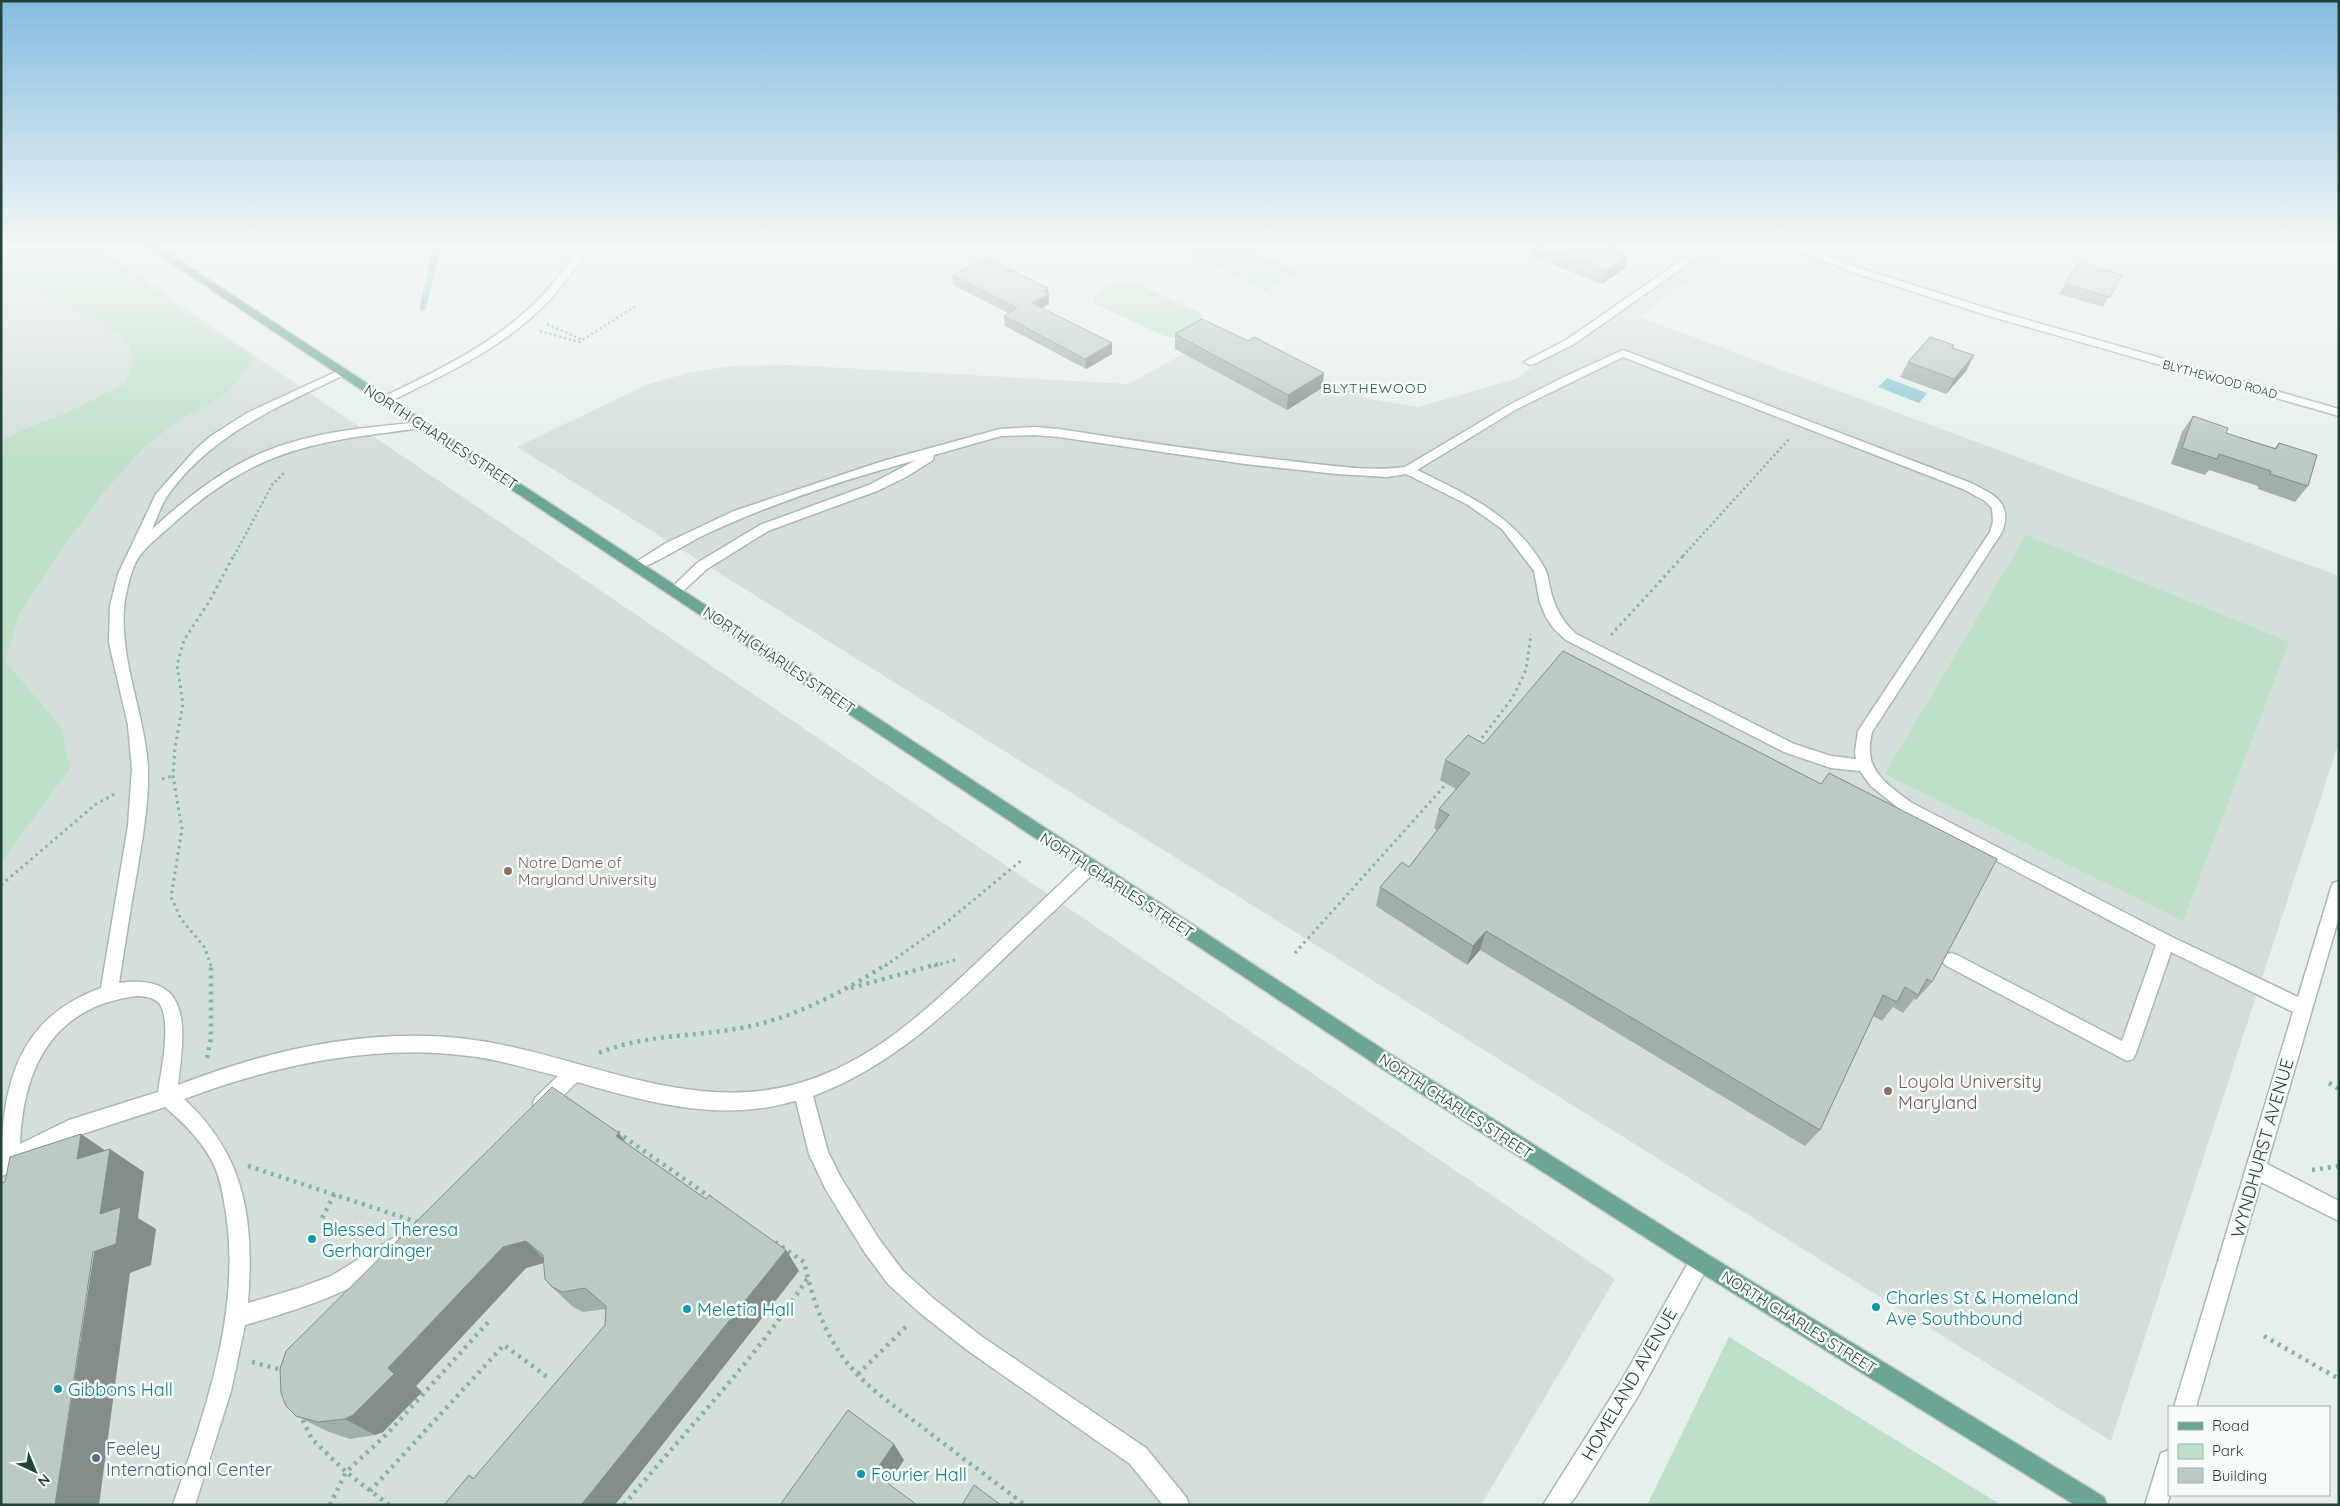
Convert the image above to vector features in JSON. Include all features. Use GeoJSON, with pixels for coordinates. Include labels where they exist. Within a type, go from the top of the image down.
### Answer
{"type":"FeatureCollection","features":[{"type":"Feature","properties":{"kind":"main road","name":"NORTH CHARLES STREET"},"geometry":{"type":"LineString","coordinates":[[255,315],[1384,1060],[1700,1261],[2096,1505]]}},
{"type":"Feature","properties":{"kind":"street"},"geometry":{"type":"LineString","coordinates":[[385,400],[447,368],[509,330],[529,315]]}},
{"type":"Feature","properties":{"kind":"street"},"geometry":{"type":"LineString","coordinates":[[1530,362],[1577,337],[1609,315]]}},
{"type":"Feature","properties":{"kind":"street","name":"BLYTHEWOOD ROAD"},"geometry":{"type":"LineString","coordinates":[[2000,315],[2339,412]]}},
{"type":"Feature","properties":{"kind":"street"},"geometry":{"type":"LineString","coordinates":[[637,566],[671,546],[738,514],[886,464],[1000,433],[1035,431],[1337,470],[1387,473],[1408,470],[1467,432],[1520,403],[1623,354],[1967,486],[1989,497],[1999,508],[2002,519],[1996,532],[1865,731],[1862,752],[1865,766],[1876,782],[1889,794],[1907,806],[2166,942],[2303,1008]]}},
{"type":"Feature","properties":{"kind":"street"},"geometry":{"type":"LineString","coordinates":[[108,994],[138,800],[138,748],[120,667],[116,636],[119,591],[162,494],[200,452],[221,435],[251,416],[342,372]]}},
{"type":"Feature","properties":{"kind":"street"},"geometry":{"type":"LineString","coordinates":[[135,552],[175,514],[198,496],[258,458],[313,440],[424,425]]}},
{"type":"Feature","properties":{"kind":"street"},"geometry":{"type":"LineString","coordinates":[[675,591],[702,566],[764,528],[873,488],[902,474],[939,451]]}},
{"type":"Feature","properties":{"kind":"street"},"geometry":{"type":"LineString","coordinates":[[1408,470],[1472,502],[1506,526],[1520,542],[1540,571],[1547,603],[1559,626],[1571,637],[1789,748],[1831,762],[1865,766]]}},
{"type":"Feature","properties":{"kind":"street"},"geometry":{"type":"LineString","coordinates":[[6,1164],[67,1130],[126,1112],[202,1084],[274,1062],[322,1053],[376,1047],[431,1045],[476,1049],[522,1058],[573,1074],[669,1095],[715,1101],[742,1102],[772,1099],[803,1091],[850,1073],[884,1053],[922,1025],[1090,867]]}},
{"type":"Feature","properties":{"kind":"street","name":"WYNDHURST AVENUE"},"geometry":{"type":"LineString","coordinates":[[2185,1406],[2303,1008],[2336,911],[2339,888]]}},
{"type":"Feature","properties":{"kind":"street"},"geometry":{"type":"LineString","coordinates":[[1951,960],[2127,1053],[2166,942]]}},
{"type":"Feature","properties":{"kind":"street"},"geometry":{"type":"LineString","coordinates":[[6,1164],[12,1116],[18,1088],[29,1058],[45,1033],[58,1019],[81,1004],[134,987],[153,990],[167,998],[173,1011],[168,1096],[201,1128],[218,1153],[225,1170],[238,1218],[240,1265],[235,1317],[227,1364],[184,1505]]}},
{"type":"Feature","properties":{"kind":"street"},"geometry":{"type":"LineString","coordinates":[[530,1116],[573,1074]]}},
{"type":"Feature","properties":{"kind":"street"},"geometry":{"type":"LineString","coordinates":[[803,1091],[819,1154],[851,1214],[896,1278],[974,1343],[1138,1456],[1178,1505]]}},
{"type":"Feature","properties":{"kind":"street"},"geometry":{"type":"LineString","coordinates":[[2256,1169],[2339,1211]]}},
{"type":"Feature","properties":{"kind":"street"},"geometry":{"type":"LineString","coordinates":[[235,1317],[293,1302],[334,1286],[362,1272],[394,1248],[421,1223]]}},
{"type":"Feature","properties":{"kind":"street","name":"HOMELAND AVENUE"},"geometry":{"type":"LineString","coordinates":[[1554,1505],[1568,1488],[1630,1388],[1700,1261]]}},
{"type":"Feature","properties":{"kind":"street"},"geometry":{"type":"LineString","coordinates":[[2156,1505],[2168,1464]]}},
{"type":"Feature","properties":{"kind":"path"},"geometry":{"type":"LineString","coordinates":[[536,315],[544,323],[556,330],[583,340]]}},
{"type":"Feature","properties":{"kind":"path"},"geometry":{"type":"LineString","coordinates":[[509,330],[552,333],[579,342],[622,315]]}},
{"type":"Feature","properties":{"kind":"path"},"geometry":{"type":"LineString","coordinates":[[552,333],[556,330]]}},
{"type":"Feature","properties":{"kind":"path"},"geometry":{"type":"LineString","coordinates":[[1597,650],[1804,423]]}},
{"type":"Feature","properties":{"kind":"path"},"geometry":{"type":"LineString","coordinates":[[202,1084],[211,1038],[211,964],[205,948],[180,919],[171,897],[182,829],[173,776],[175,747],[182,718],[183,704],[177,665],[184,640],[209,602],[272,485],[291,467]]}},
{"type":"Feature","properties":{"kind":"path"},"geometry":{"type":"LineString","coordinates":[[1477,745],[1513,697],[1526,670],[1531,634]]}},
{"type":"Feature","properties":{"kind":"path"},"geometry":{"type":"LineString","coordinates":[[1295,953],[1449,781]]}},
{"type":"Feature","properties":{"kind":"path"},"geometry":{"type":"LineString","coordinates":[[1,885],[96,804],[105,798],[123,791]]}},
{"type":"Feature","properties":{"kind":"path"},"geometry":{"type":"LineString","coordinates":[[573,1074],[595,1055],[628,1042],[678,1034],[714,1033],[759,1024],[798,1011],[845,990],[911,948],[1023,859]]}},
{"type":"Feature","properties":{"kind":"path"},"geometry":{"type":"LineString","coordinates":[[845,990],[974,954],[989,962]]}},
{"type":"Feature","properties":{"kind":"path"},"geometry":{"type":"LineString","coordinates":[[2329,1083],[2339,1089]]}},
{"type":"Feature","properties":{"kind":"path"},"geometry":{"type":"LineString","coordinates":[[610,1127],[715,1200]]}},
{"type":"Feature","properties":{"kind":"path"},"geometry":{"type":"LineString","coordinates":[[225,1170],[243,1165],[254,1166],[421,1223]]}},
{"type":"Feature","properties":{"kind":"path"},"geometry":{"type":"LineString","coordinates":[[2310,1170],[2339,1166]]}},
{"type":"Feature","properties":{"kind":"path"},"geometry":{"type":"LineString","coordinates":[[322,1218],[335,1193]]}},
{"type":"Feature","properties":{"kind":"path"},"geometry":{"type":"LineString","coordinates":[[772,1240],[804,1262],[823,1323],[839,1352],[858,1374],[900,1410],[1025,1505]]}},
{"type":"Feature","properties":{"kind":"path"},"geometry":{"type":"LineString","coordinates":[[624,1505],[652,1470],[757,1352],[789,1309],[808,1278]]}},
{"type":"Feature","properties":{"kind":"path"},"geometry":{"type":"LineString","coordinates":[[858,1374],[928,1306]]}},
{"type":"Feature","properties":{"kind":"path"},"geometry":{"type":"LineString","coordinates":[[330,1505],[346,1472],[387,1434],[491,1319]]}},
{"type":"Feature","properties":{"kind":"path"},"geometry":{"type":"LineString","coordinates":[[2264,1336],[2339,1378]]}},
{"type":"Feature","properties":{"kind":"path"},"geometry":{"type":"LineString","coordinates":[[370,1491],[504,1344],[550,1379]]}},
{"type":"Feature","properties":{"kind":"path"},"geometry":{"type":"LineString","coordinates":[[248,1361],[284,1370]]}},
{"type":"Feature","properties":{"kind":"path"},"geometry":{"type":"LineString","coordinates":[[298,1405],[299,1415],[305,1430],[318,1447],[346,1472],[389,1505]]}},
{"type":"Feature","properties":{"kind":"path"},"geometry":{"type":"LineString","coordinates":[[1011,1505],[1015,1497]]}},
{"type":"Feature","properties":{"kind":"shaded area","name":"Notre Dame of Maryland University"},"geometry":{"type":"Polygon","coordinates":[[[1,315],[197,315],[1615,1279],[1481,1505],[1,1505],[1,315]]]}},
{"type":"Feature","properties":{"kind":"shaded area","name":"Loyola University Maryland"},"geometry":{"type":"Polygon","coordinates":[[[1603,315],[1641,315],[1639,317],[2339,576],[2339,742],[2111,1441],[517,447],[646,385],[687,373],[732,366],[790,365],[1128,384],[1228,330],[1365,398],[1418,407],[1516,379],[1603,315]]]}},
{"type":"Feature","properties":{"kind":"green space"},"geometry":{"type":"Polygon","coordinates":[[[87,315],[189,315],[250,355],[254,360],[229,391],[204,408],[182,417],[141,450],[104,492],[63,548],[19,615],[5,661],[61,727],[70,768],[1,863],[1,441],[18,432],[64,414],[125,384],[131,369],[131,348],[123,338],[87,315]]]}},
{"type":"Feature","properties":{"kind":"green space"},"geometry":{"type":"Polygon","coordinates":[[[1120,315],[1202,315],[1203,322],[1178,337],[1167,337],[1120,315]]]}},
{"type":"Feature","properties":{"kind":"green space"},"geometry":{"type":"Polygon","coordinates":[[[2026,535],[2289,642],[2183,921],[1885,774],[2026,535]]]}},
{"type":"Feature","properties":{"kind":"green space"},"geometry":{"type":"Polygon","coordinates":[[[1729,1337],[2001,1505],[1647,1505],[1729,1337]]]}},
{"type":"Feature","properties":{"kind":"water"},"geometry":{"type":"Polygon","coordinates":[[[1887,378],[1927,393],[1919,403],[1878,387],[1887,378]]]}},
{"type":"Feature","properties":{"kind":"building"},"geometry":{"type":"Polygon","coordinates":[[[1057,315],[1112,343],[1085,359],[1004,316],[1057,315]]]}},
{"type":"Feature","properties":{"kind":"building"},"geometry":{"type":"Polygon","coordinates":[[[1202,319],[1248,341],[1254,337],[1324,373],[1288,395],[1175,334],[1202,319]]]}},
{"type":"Feature","properties":{"kind":"building"},"geometry":{"type":"Polygon","coordinates":[[[1930,337],[1954,345],[1952,348],[1974,355],[1954,379],[1908,362],[1930,337]]]}},
{"type":"Feature","properties":{"kind":"building"},"geometry":{"type":"Polygon","coordinates":[[[2193,416],[2228,428],[2226,433],[2276,449],[2279,443],[2317,455],[2308,486],[2270,474],[2271,471],[2219,454],[2217,459],[2182,448],[2193,416]]]}},
{"type":"Feature","properties":{"kind":"building"},"geometry":{"type":"Polygon","coordinates":[[[1563,651],[1821,784],[1829,773],[1997,859],[1932,982],[1927,979],[1918,995],[1905,987],[1897,1002],[1883,995],[1820,1130],[1486,931],[1473,946],[1380,887],[1402,862],[1409,867],[1449,815],[1439,809],[1470,773],[1445,760],[1468,735],[1484,744],[1563,651]]]}},
{"type":"Feature","properties":{"kind":"building","name":"Meletia Hall"},"geometry":{"type":"Polygon","coordinates":[[[552,1087],[619,1133],[616,1136],[706,1199],[709,1195],[786,1250],[581,1505],[444,1505],[469,1475],[473,1479],[605,1325],[606,1306],[585,1288],[562,1292],[552,1287],[545,1279],[543,1255],[526,1241],[503,1247],[388,1368],[394,1374],[353,1415],[345,1419],[318,1422],[296,1416],[286,1406],[281,1393],[280,1369],[286,1351],[552,1087]]]}},
{"type":"Feature","properties":{"kind":"building","name":"Gibbons Hall"},"geometry":{"type":"Polygon","coordinates":[[[81,1134],[77,1159],[110,1149],[100,1214],[121,1207],[116,1244],[93,1252],[55,1505],[1,1505],[1,1183],[5,1182],[10,1157],[81,1134]]]}},
{"type":"Feature","properties":{"kind":"building","name":"Fourier Hall"},"geometry":{"type":"Polygon","coordinates":[[[848,1410],[894,1444],[874,1473],[917,1505],[780,1505],[848,1410]]]}},
{"type":"Feature","properties":{"kind":"building"},"geometry":{"type":"Polygon","coordinates":[[[974,1485],[1001,1505],[962,1505],[974,1485]]]}},
{"type":"Feature","properties":{"kind":"place","name":"Notre Dame of Maryland University"},"geometry":{"type":"Point","coordinates":[508,871]}},
{"type":"Feature","properties":{"kind":"place","name":"Loyola University Maryland"},"geometry":{"type":"Point","coordinates":[1888,1091]}},
{"type":"Feature","properties":{"kind":"place","name":"Blessed Theresa Gerhardinger"},"geometry":{"type":"Point","coordinates":[312,1239]}},
{"type":"Feature","properties":{"kind":"place","name":"Charles St & Homeland Ave Southbound"},"geometry":{"type":"Point","coordinates":[1876,1307]}},
{"type":"Feature","properties":{"kind":"place","name":"Meletia Hall"},"geometry":{"type":"Point","coordinates":[687,1309]}},
{"type":"Feature","properties":{"kind":"place","name":"Gibbons Hall"},"geometry":{"type":"Point","coordinates":[58,1389]}},
{"type":"Feature","properties":{"kind":"place","name":"Feeley International Center"},"geometry":{"type":"Point","coordinates":[96,1458]}},
{"type":"Feature","properties":{"kind":"place","name":"Fourier Hall"},"geometry":{"type":"Point","coordinates":[861,1474]}},
{"type":"Feature","properties":{"kind":"district","name":"BLYTHEWOOD"},"geometry":{"type":"Point","coordinates":[1375,388]}}]}
